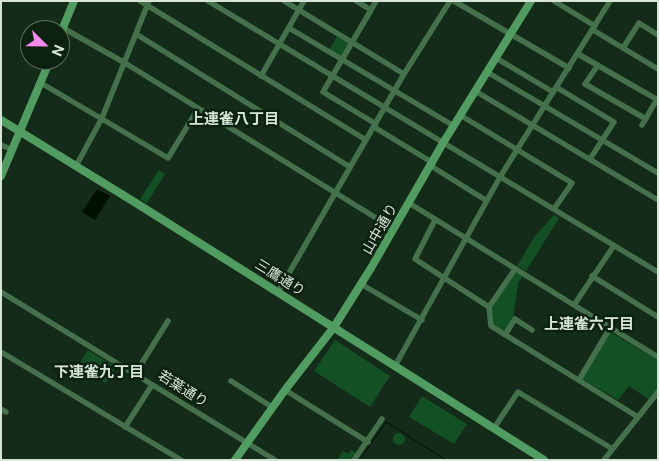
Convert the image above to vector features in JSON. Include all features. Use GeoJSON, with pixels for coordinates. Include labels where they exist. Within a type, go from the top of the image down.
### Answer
{"type":"FeatureCollection","features":[{"type":"Feature","properties":{"kind":"main road"},"geometry":{"type":"LineString","coordinates":[[66,20],[74,1]]}},
{"type":"Feature","properties":{"kind":"main road","name":"山中通り"},"geometry":{"type":"LineString","coordinates":[[235,460],[272,407],[334,327],[394,229],[443,143],[531,1]]}},
{"type":"Feature","properties":{"kind":"main road"},"geometry":{"type":"LineString","coordinates":[[1,176],[46,70]]}},
{"type":"Feature","properties":{"kind":"main road","name":"三鷹通り"},"geometry":{"type":"LineString","coordinates":[[1,120],[544,460]]}},
{"type":"Feature","properties":{"kind":"street"},"geometry":{"type":"LineString","coordinates":[[140,1],[148,4],[366,140]]}},
{"type":"Feature","properties":{"kind":"street"},"geometry":{"type":"LineString","coordinates":[[208,1],[658,272]]}},
{"type":"Feature","properties":{"kind":"street"},"geometry":{"type":"LineString","coordinates":[[284,1],[404,74]]}},
{"type":"Feature","properties":{"kind":"street"},"geometry":{"type":"LineString","coordinates":[[261,76],[304,1]]}},
{"type":"Feature","properties":{"kind":"street"},"geometry":{"type":"LineString","coordinates":[[356,1],[371,10]]}},
{"type":"Feature","properties":{"kind":"street"},"geometry":{"type":"LineString","coordinates":[[376,1],[323,92],[487,201]]}},
{"type":"Feature","properties":{"kind":"street"},"geometry":{"type":"LineString","coordinates":[[278,292],[404,74],[452,1],[569,68]]}},
{"type":"Feature","properties":{"kind":"street"},"geometry":{"type":"LineString","coordinates":[[554,1],[623,48],[658,68]]}},
{"type":"Feature","properties":{"kind":"street"},"geometry":{"type":"LineString","coordinates":[[395,366],[467,240],[516,149],[578,54],[608,2]]}},
{"type":"Feature","properties":{"kind":"street"},"geometry":{"type":"LineString","coordinates":[[76,166],[102,118],[148,4]]}},
{"type":"Feature","properties":{"kind":"street"},"geometry":{"type":"LineString","coordinates":[[623,48],[638,23],[658,35]]}},
{"type":"Feature","properties":{"kind":"street"},"geometry":{"type":"LineString","coordinates":[[289,28],[454,126]]}},
{"type":"Feature","properties":{"kind":"street"},"geometry":{"type":"LineString","coordinates":[[136,34],[350,167]]}},
{"type":"Feature","properties":{"kind":"street"},"geometry":{"type":"LineString","coordinates":[[70,35],[125,63],[394,229]]}},
{"type":"Feature","properties":{"kind":"street"},"geometry":{"type":"LineString","coordinates":[[578,54],[657,100],[642,125]]}},
{"type":"Feature","properties":{"kind":"street"},"geometry":{"type":"LineString","coordinates":[[496,58],[614,122],[590,159]]}},
{"type":"Feature","properties":{"kind":"street"},"geometry":{"type":"LineString","coordinates":[[598,65],[585,84],[646,119]]}},
{"type":"Feature","properties":{"kind":"street"},"geometry":{"type":"LineString","coordinates":[[487,72],[658,173]]}},
{"type":"Feature","properties":{"kind":"street"},"geometry":{"type":"LineString","coordinates":[[41,83],[168,158],[198,108]]}},
{"type":"Feature","properties":{"kind":"street"},"geometry":{"type":"LineString","coordinates":[[475,91],[658,200]]}},
{"type":"Feature","properties":{"kind":"street"},"geometry":{"type":"LineString","coordinates":[[460,115],[572,183],[554,209]]}},
{"type":"Feature","properties":{"kind":"street"},"geometry":{"type":"LineString","coordinates":[[1,145],[13,150]]}},
{"type":"Feature","properties":{"kind":"street"},"geometry":{"type":"LineString","coordinates":[[409,203],[658,357]]}},
{"type":"Feature","properties":{"kind":"street"},"geometry":{"type":"LineString","coordinates":[[435,220],[415,259],[489,307]]}},
{"type":"Feature","properties":{"kind":"street"},"geometry":{"type":"LineString","coordinates":[[574,304],[612,246]]}},
{"type":"Feature","properties":{"kind":"street"},"geometry":{"type":"LineString","coordinates":[[515,269],[489,307],[491,326],[638,416]]}},
{"type":"Feature","properties":{"kind":"street"},"geometry":{"type":"LineString","coordinates":[[592,276],[658,317]]}},
{"type":"Feature","properties":{"kind":"street"},"geometry":{"type":"LineString","coordinates":[[361,284],[422,320]]}},
{"type":"Feature","properties":{"kind":"street","name":"若葉通り"},"geometry":{"type":"LineString","coordinates":[[1,292],[275,460]]}},
{"type":"Feature","properties":{"kind":"street"},"geometry":{"type":"LineString","coordinates":[[505,335],[515,319],[532,330]]}},
{"type":"Feature","properties":{"kind":"street"},"geometry":{"type":"LineString","coordinates":[[135,374],[168,321]]}},
{"type":"Feature","properties":{"kind":"street"},"geometry":{"type":"LineString","coordinates":[[579,380],[610,328]]}},
{"type":"Feature","properties":{"kind":"street"},"geometry":{"type":"LineString","coordinates":[[1,352],[182,460]]}},
{"type":"Feature","properties":{"kind":"street"},"geometry":{"type":"LineString","coordinates":[[231,381],[272,407]]}},
{"type":"Feature","properties":{"kind":"street"},"geometry":{"type":"LineString","coordinates":[[125,427],[152,385]]}},
{"type":"Feature","properties":{"kind":"street"},"geometry":{"type":"LineString","coordinates":[[285,390],[368,442]]}},
{"type":"Feature","properties":{"kind":"street"},"geometry":{"type":"LineString","coordinates":[[494,428],[518,392],[611,448]]}},
{"type":"Feature","properties":{"kind":"street"},"geometry":{"type":"LineString","coordinates":[[604,460],[611,448],[658,392]]}},
{"type":"Feature","properties":{"kind":"street"},"geometry":{"type":"LineString","coordinates":[[354,460],[382,419]]}},
{"type":"Feature","properties":{"kind":"green space"},"geometry":{"type":"Polygon","coordinates":[[[338,35],[349,42],[340,57],[329,50],[338,35]]]}},
{"type":"Feature","properties":{"kind":"green space"},"geometry":{"type":"Polygon","coordinates":[[[159,170],[165,174],[147,203],[140,199],[159,170]]]}},
{"type":"Feature","properties":{"kind":"green space"},"geometry":{"type":"Polygon","coordinates":[[[554,215],[559,218],[526,271],[517,266],[535,236],[554,215]]]}},
{"type":"Feature","properties":{"kind":"green space"},"geometry":{"type":"Polygon","coordinates":[[[515,271],[523,276],[518,283],[513,319],[505,332],[493,325],[490,309],[515,271]]]}},
{"type":"Feature","properties":{"kind":"green space"},"geometry":{"type":"Polygon","coordinates":[[[610,332],[658,360],[658,389],[650,400],[629,386],[618,400],[582,379],[610,332]]]}},
{"type":"Feature","properties":{"kind":"green space"},"geometry":{"type":"Polygon","coordinates":[[[335,340],[390,376],[370,407],[314,371],[335,340]]]}},
{"type":"Feature","properties":{"kind":"green space"},"geometry":{"type":"Polygon","coordinates":[[[88,350],[116,367],[106,383],[78,366],[88,350]]]}},
{"type":"Feature","properties":{"kind":"green space"},"geometry":{"type":"Polygon","coordinates":[[[422,396],[467,424],[454,444],[409,417],[422,396]]]}},
{"type":"Feature","properties":{"kind":"green space"},"geometry":{"type":"Polygon","coordinates":[[[399,433],[405,439],[399,445],[393,439],[399,433]]]}},
{"type":"Feature","properties":{"kind":"green space"},"geometry":{"type":"Polygon","coordinates":[[[351,450],[358,454],[348,460],[337,460],[343,451],[349,454],[351,450]]]}},
{"type":"Feature","properties":{"kind":"shaded area"},"geometry":{"type":"Polygon","coordinates":[[[97,189],[110,196],[95,220],[82,212],[97,189]]]}},
{"type":"Feature","properties":{"kind":"waterway"},"geometry":{"type":"LineString","coordinates":[[360,460],[386,422],[446,460]]}},
{"type":"Feature","properties":{"kind":"district","name":"上連雀八丁目"},"geometry":{"type":"Point","coordinates":[234,119]}},
{"type":"Feature","properties":{"kind":"district","name":"上連雀六丁目"},"geometry":{"type":"Point","coordinates":[589,324]}},
{"type":"Feature","properties":{"kind":"district","name":"下連雀九丁目"},"geometry":{"type":"Point","coordinates":[99,372]}}]}
